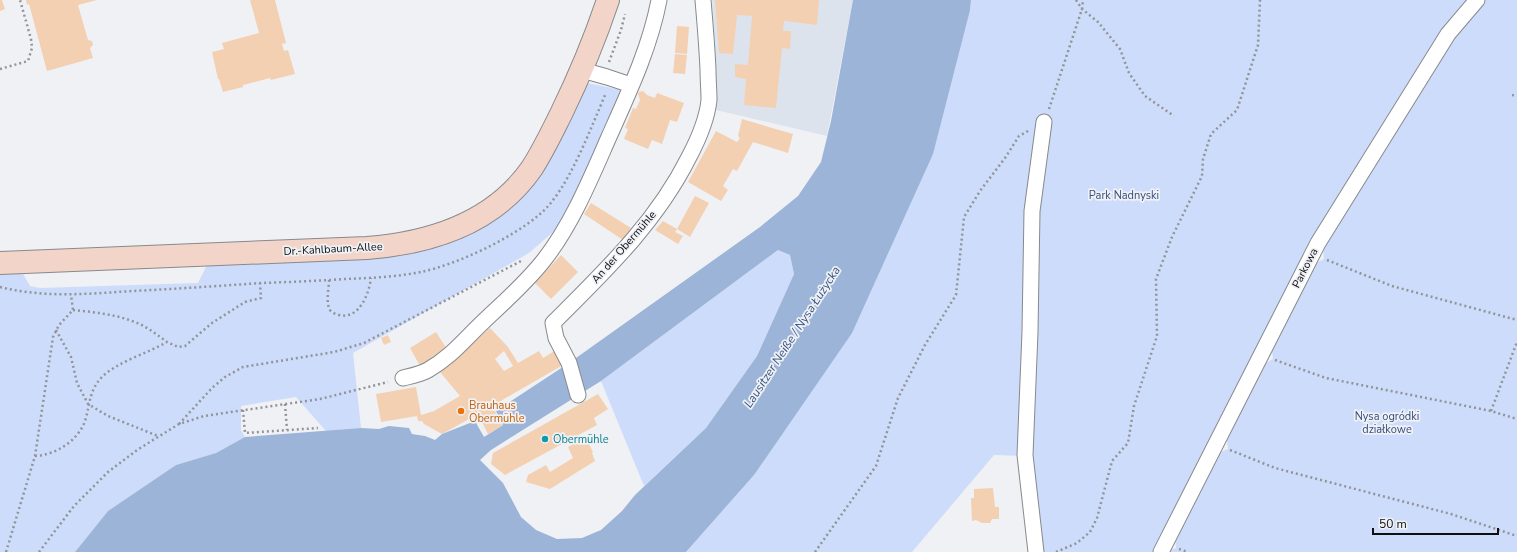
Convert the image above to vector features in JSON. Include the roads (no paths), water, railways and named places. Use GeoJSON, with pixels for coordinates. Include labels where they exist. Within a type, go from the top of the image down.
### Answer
{"type":"FeatureCollection","features":[{"type":"Feature","properties":{"kind":"main road","name":"Dr.-Kahlbaum-Allee"},"geometry":{"type":"LineString","coordinates":[[0,262],[342,250],[400,245],[435,237],[459,228],[483,214],[504,199],[524,178],[548,141],[582,70],[618,4]]}},
{"type":"Feature","properties":{"kind":"street"},"geometry":{"type":"LineString","coordinates":[[403,378],[427,371],[451,355],[522,285],[544,260],[558,240],[588,185],[631,85],[656,18],[659,0]]}},
{"type":"Feature","properties":{"kind":"street","name":"An der Obermühle"},"geometry":{"type":"LineString","coordinates":[[578,395],[569,363],[556,338],[553,323],[612,264],[654,216],[682,172],[694,147],[705,119],[708,100],[707,46],[703,0]]}},
{"type":"Feature","properties":{"kind":"street","name":"Parkowa"},"geometry":{"type":"LineString","coordinates":[[1161,552],[1312,254],[1448,34],[1477,0]]}},
{"type":"Feature","properties":{"kind":"street"},"geometry":{"type":"LineString","coordinates":[[582,70],[631,85]]}},
{"type":"Feature","properties":{"kind":"street"},"geometry":{"type":"LineString","coordinates":[[1036,552],[1026,455],[1032,211],[1044,122]]}},
{"type":"Feature","properties":{"kind":"water","name":"Lausitzer Neiße / Nysa Łużycka"},"geometry":{"type":"Polygon","coordinates":[[[853,0],[971,0],[970,10],[933,154],[852,333],[754,475],[686,552],[75,552],[108,511],[176,465],[216,453],[245,437],[361,428],[379,429],[389,426],[409,428],[412,434],[425,436],[435,440],[442,434],[475,421],[484,437],[503,425],[496,411],[569,363],[760,227],[798,196],[821,162],[831,121],[853,0]],[[778,250],[601,381],[491,450],[480,460],[503,483],[521,517],[536,530],[557,539],[582,538],[601,530],[622,511],[635,495],[706,428],[757,356],[794,274],[790,255],[778,250]]]}},
{"type":"Feature","properties":{"kind":"place","name":"Brauhaus Obermühle"},"geometry":{"type":"Point","coordinates":[461,411]}},
{"type":"Feature","properties":{"kind":"place","name":"Obermühle"},"geometry":{"type":"Point","coordinates":[545,439]}},
{"type":"Feature","properties":{"kind":"park label","name":"Park Nadnyski"},"geometry":{"type":"Point","coordinates":[1124,195]}},
{"type":"Feature","properties":{"kind":"park label","name":"Nysa ogródki działkowe"},"geometry":{"type":"Point","coordinates":[1387,422]}}]}
